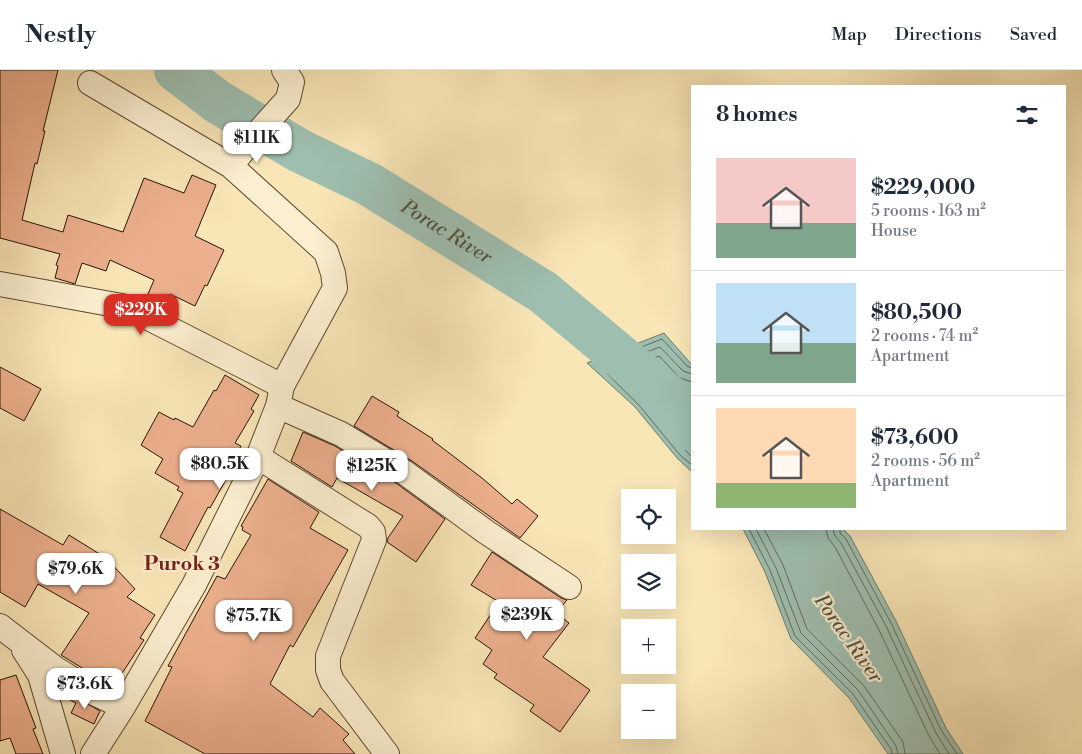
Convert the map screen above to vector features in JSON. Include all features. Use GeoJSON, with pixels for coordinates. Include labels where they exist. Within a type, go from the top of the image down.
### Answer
{"type":"FeatureCollection","features":[{"type":"Feature","properties":{"kind":"street"},"geometry":{"type":"LineString","coordinates":[[231,166],[288,99],[292,82],[284,70]]}},
{"type":"Feature","properties":{"kind":"street"},"geometry":{"type":"LineString","coordinates":[[90,83],[231,166],[326,252],[333,273],[335,288],[280,396],[258,457],[194,585],[93,754]]}},
{"type":"Feature","properties":{"kind":"street"},"geometry":{"type":"LineString","coordinates":[[0,284],[127,307],[280,396],[404,472],[486,532],[569,586]]}},
{"type":"Feature","properties":{"kind":"street"},"geometry":{"type":"LineString","coordinates":[[258,457],[368,526],[373,532],[374,540],[328,656],[328,670],[332,681],[386,754]]}},
{"type":"Feature","properties":{"kind":"street"},"geometry":{"type":"LineString","coordinates":[[7,631],[56,669],[96,694],[122,707]]}},
{"type":"Feature","properties":{"kind":"street"},"geometry":{"type":"LineString","coordinates":[[7,631],[40,675],[63,754]]}},
{"type":"Feature","properties":{"kind":"water"},"geometry":{"type":"Polygon","coordinates":[[[664,333],[691,364],[691,471],[677,458],[635,407],[587,363],[664,333]]]}},
{"type":"Feature","properties":{"kind":"water"},"geometry":{"type":"Polygon","coordinates":[[[744,530],[844,530],[850,536],[896,621],[946,728],[963,754],[888,754],[849,698],[791,639],[765,572],[744,530]]]}},
{"type":"Feature","properties":{"kind":"building"},"geometry":{"type":"Polygon","coordinates":[[[0,70],[58,70],[43,131],[45,131],[37,164],[35,163],[22,220],[63,232],[68,215],[123,232],[144,178],[184,193],[192,175],[216,185],[195,236],[224,250],[195,306],[170,294],[163,310],[145,301],[154,280],[110,260],[106,271],[82,263],[75,284],[55,278],[58,266],[56,265],[60,254],[0,238],[0,70]]]}},
{"type":"Feature","properties":{"kind":"building"},"geometry":{"type":"Polygon","coordinates":[[[0,367],[41,389],[24,421],[0,408],[0,367]]]}},
{"type":"Feature","properties":{"kind":"building"},"geometry":{"type":"Polygon","coordinates":[[[225,375],[259,395],[251,409],[254,411],[235,443],[241,446],[226,475],[228,476],[210,508],[208,507],[185,551],[160,537],[183,493],[177,490],[179,487],[155,473],[163,459],[141,445],[159,412],[193,427],[214,390],[216,391],[225,375]]]}},
{"type":"Feature","properties":{"kind":"building"},"geometry":{"type":"Polygon","coordinates":[[[372,396],[399,412],[397,416],[433,439],[512,504],[517,499],[538,516],[520,538],[412,461],[354,426],[372,396]]]}},
{"type":"Feature","properties":{"kind":"building"},"geometry":{"type":"Polygon","coordinates":[[[303,432],[335,446],[396,483],[445,519],[416,562],[387,542],[403,516],[337,478],[332,487],[291,461],[303,432]]]}},
{"type":"Feature","properties":{"kind":"building"},"geometry":{"type":"Polygon","coordinates":[[[268,479],[319,512],[310,528],[348,550],[293,647],[290,645],[270,684],[313,717],[320,708],[349,734],[343,740],[355,754],[205,754],[145,721],[172,667],[168,666],[217,576],[225,579],[251,535],[242,530],[243,527],[241,526],[268,479]]]}},
{"type":"Feature","properties":{"kind":"building"},"geometry":{"type":"Polygon","coordinates":[[[0,509],[63,545],[69,535],[106,558],[135,589],[127,597],[155,615],[140,638],[144,640],[113,687],[61,655],[89,613],[38,584],[25,607],[0,592],[0,509]]]}},
{"type":"Feature","properties":{"kind":"building"},"geometry":{"type":"Polygon","coordinates":[[[492,552],[561,598],[567,600],[556,613],[569,623],[543,657],[590,690],[560,732],[530,711],[534,705],[494,678],[497,674],[483,664],[492,650],[475,638],[499,602],[471,585],[492,552]]]}},
{"type":"Feature","properties":{"kind":"building"},"geometry":{"type":"Polygon","coordinates":[[[16,675],[36,728],[33,729],[43,754],[16,754],[10,738],[0,741],[0,680],[16,675]]]}},
{"type":"Feature","properties":{"kind":"building"},"geometry":{"type":"Polygon","coordinates":[[[72,695],[100,711],[94,724],[71,713],[76,703],[70,700],[72,695]]]}},
{"type":"Feature","properties":{"kind":"waterway","name":"Porac River"},"geometry":{"type":"LineString","coordinates":[[176,70],[218,102],[300,151],[369,184],[543,292],[669,397],[691,428]]}},
{"type":"Feature","properties":{"kind":"district","name":"Purok 3"},"geometry":{"type":"Point","coordinates":[182,564]}}]}
